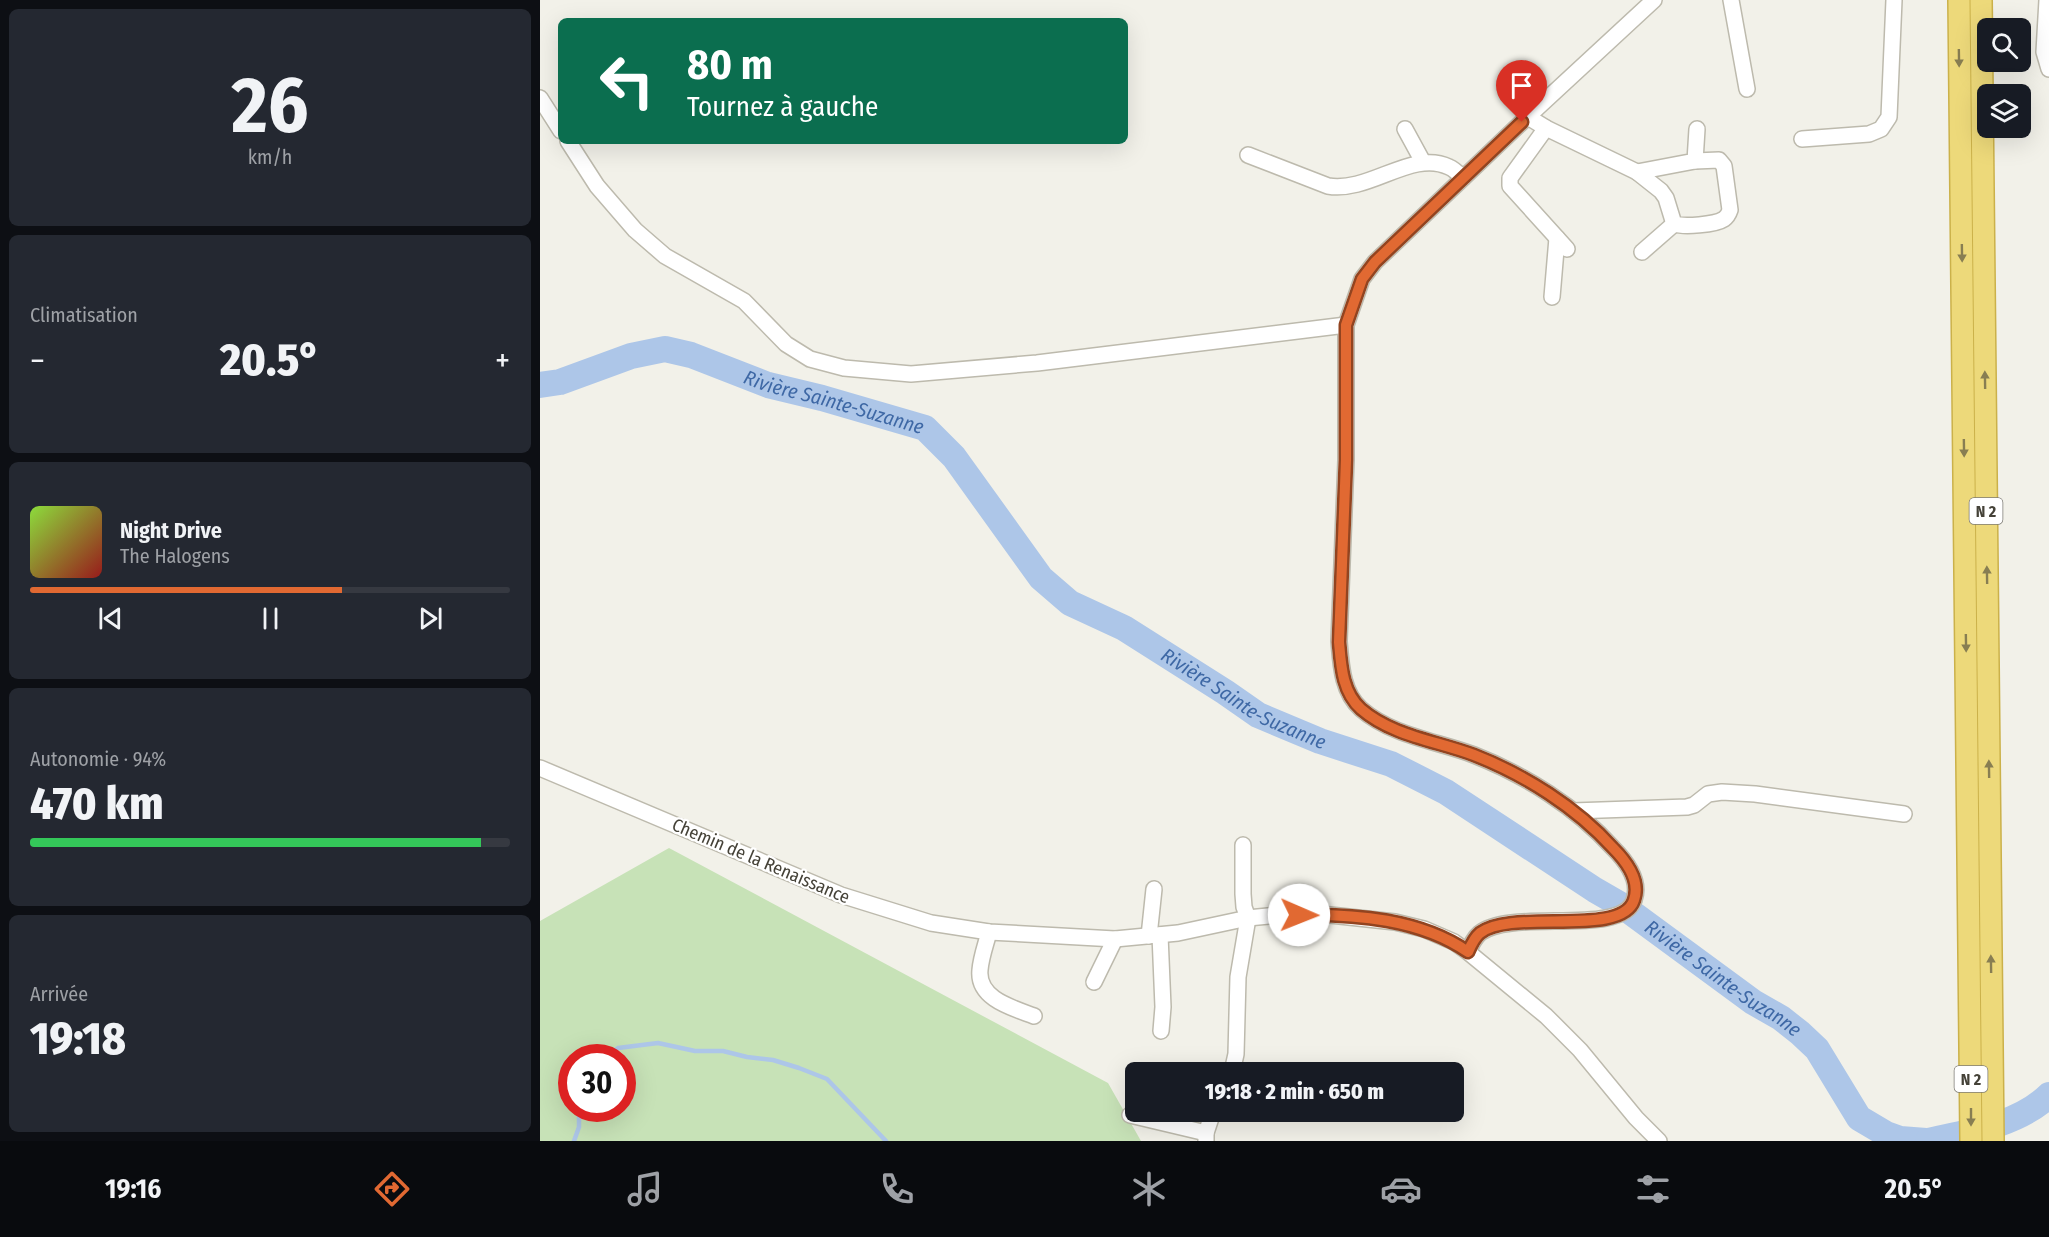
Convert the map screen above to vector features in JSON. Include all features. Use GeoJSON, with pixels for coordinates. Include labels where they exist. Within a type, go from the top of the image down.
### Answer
{"type":"FeatureCollection","features":[{"type":"Feature","properties":{"kind":"highway","name":"N 2"},"geometry":{"type":"LineString","coordinates":[[1959,0],[1971,1141]]}},
{"type":"Feature","properties":{"kind":"highway","name":"N 2"},"geometry":{"type":"LineString","coordinates":[[1981,0],[1993,1141]]}},
{"type":"Feature","properties":{"kind":"street"},"geometry":{"type":"LineString","coordinates":[[1468,952],[1481,932],[1502,924],[1585,921],[1626,912],[1634,903],[1635,883],[1626,862],[1599,833],[1573,812],[1514,773],[1474,755],[1408,734],[1380,722],[1360,708],[1348,692],[1342,671],[1339,642],[1346,460],[1346,325],[1362,279],[1375,262],[1654,0]]}},
{"type":"Feature","properties":{"kind":"street"},"geometry":{"type":"LineString","coordinates":[[1731,0],[1746,89]]}},
{"type":"Feature","properties":{"kind":"street"},"geometry":{"type":"LineString","coordinates":[[1802,139],[1869,134],[1881,129],[1889,117],[1894,0]]}},
{"type":"Feature","properties":{"kind":"street"},"geometry":{"type":"LineString","coordinates":[[2047,0],[2044,52],[2049,69]]}},
{"type":"Feature","properties":{"kind":"street"},"geometry":{"type":"LineString","coordinates":[[540,98],[558,126]]}},
{"type":"Feature","properties":{"kind":"street"},"geometry":{"type":"LineString","coordinates":[[1528,117],[1546,129],[1637,172],[1661,191],[1666,198],[1674,224],[1683,227],[1718,221],[1726,218],[1730,210],[1724,166],[1719,160],[1695,161],[1637,172]]}},
{"type":"Feature","properties":{"kind":"street"},"geometry":{"type":"LineString","coordinates":[[1405,129],[1423,162]]}},
{"type":"Feature","properties":{"kind":"street"},"geometry":{"type":"LineString","coordinates":[[1546,129],[1510,178],[1510,186],[1562,243],[1552,297]]}},
{"type":"Feature","properties":{"kind":"street"},"geometry":{"type":"LineString","coordinates":[[1695,161],[1696,129]]}},
{"type":"Feature","properties":{"kind":"street"},"geometry":{"type":"LineString","coordinates":[[570,144],[597,186],[635,230],[665,256],[744,301],[786,344],[810,359],[844,368],[911,374],[1037,363],[1346,325]]}},
{"type":"Feature","properties":{"kind":"street"},"geometry":{"type":"LineString","coordinates":[[1248,155],[1338,188],[1363,184],[1423,162],[1449,167],[1463,178]]}},
{"type":"Feature","properties":{"kind":"street"},"geometry":{"type":"LineString","coordinates":[[1642,252],[1674,224]]}},
{"type":"Feature","properties":{"kind":"street","name":"Chemin de la Renaissance"},"geometry":{"type":"LineString","coordinates":[[540,768],[841,896],[931,923],[989,932],[1115,939],[1155,936],[1248,918],[1321,914],[1409,925],[1439,934],[1468,952],[1546,1016],[1580,1050],[1636,1118],[1659,1141]]}},
{"type":"Feature","properties":{"kind":"street"},"geometry":{"type":"LineString","coordinates":[[1573,812],[1687,807],[1694,805],[1708,794],[1722,792],[1755,794],[1904,814]]}},
{"type":"Feature","properties":{"kind":"street"},"geometry":{"type":"LineString","coordinates":[[1234,1062],[1238,977],[1248,918],[1244,907],[1243,845]]}},
{"type":"Feature","properties":{"kind":"street"},"geometry":{"type":"LineString","coordinates":[[1154,889],[1155,936],[1163,1007],[1161,1031]]}},
{"type":"Feature","properties":{"kind":"street"},"geometry":{"type":"LineString","coordinates":[[989,932],[980,971],[986,991],[1003,1004],[1034,1016]]}},
{"type":"Feature","properties":{"kind":"street"},"geometry":{"type":"LineString","coordinates":[[1094,982],[1115,939]]}},
{"type":"Feature","properties":{"kind":"street"},"geometry":{"type":"LineString","coordinates":[[1156,1122],[1206,1137],[1210,1122]]}},
{"type":"Feature","properties":{"kind":"green space"},"geometry":{"type":"Polygon","coordinates":[[[669,848],[1108,1083],[1125,1113],[1125,1122],[1130,1122],[1141,1141],[540,1141],[540,921],[669,848]]]}},
{"type":"Feature","properties":{"kind":"waterway","name":"Rivière Sainte-Suzanne"},"geometry":{"type":"LineString","coordinates":[[540,385],[560,382],[631,356],[665,349],[691,355],[768,385],[925,428],[954,457],[1041,578],[1070,603],[1124,628],[1258,715],[1320,741],[1391,764],[1446,792],[1621,905],[1753,1002],[1781,1018],[1817,1049],[1859,1118],[1886,1134],[1900,1139],[1926,1141]]}},
{"type":"Feature","properties":{"kind":"waterway"},"geometry":{"type":"LineString","coordinates":[[636,1046],[658,1043],[695,1051],[723,1051],[773,1060],[799,1068],[827,1079],[886,1141]]}},
{"type":"Feature","properties":{"kind":"waterway","name":"Rivière Sainte-Suzanne"},"geometry":{"type":"LineString","coordinates":[[1928,1141],[2008,1120],[2023,1114],[2049,1095]]}},
{"type":"Feature","properties":{"kind":"waterway"},"geometry":{"type":"LineString","coordinates":[[574,1141],[579,1122]]}},
{"type":"Feature","properties":{"kind":"route"},"geometry":{"type":"LineString","coordinates":[[1299,915],[1321,914],[1409,925],[1439,934],[1468,952],[1475,938],[1492,926],[1514,922],[1585,921],[1611,917],[1626,912],[1634,903],[1635,883],[1626,862],[1599,833],[1563,803],[1514,773],[1474,755],[1408,734],[1380,722],[1360,708],[1348,692],[1342,671],[1339,642],[1346,460],[1346,325],[1354,298],[1362,279],[1375,262],[1522,122]]}}]}
